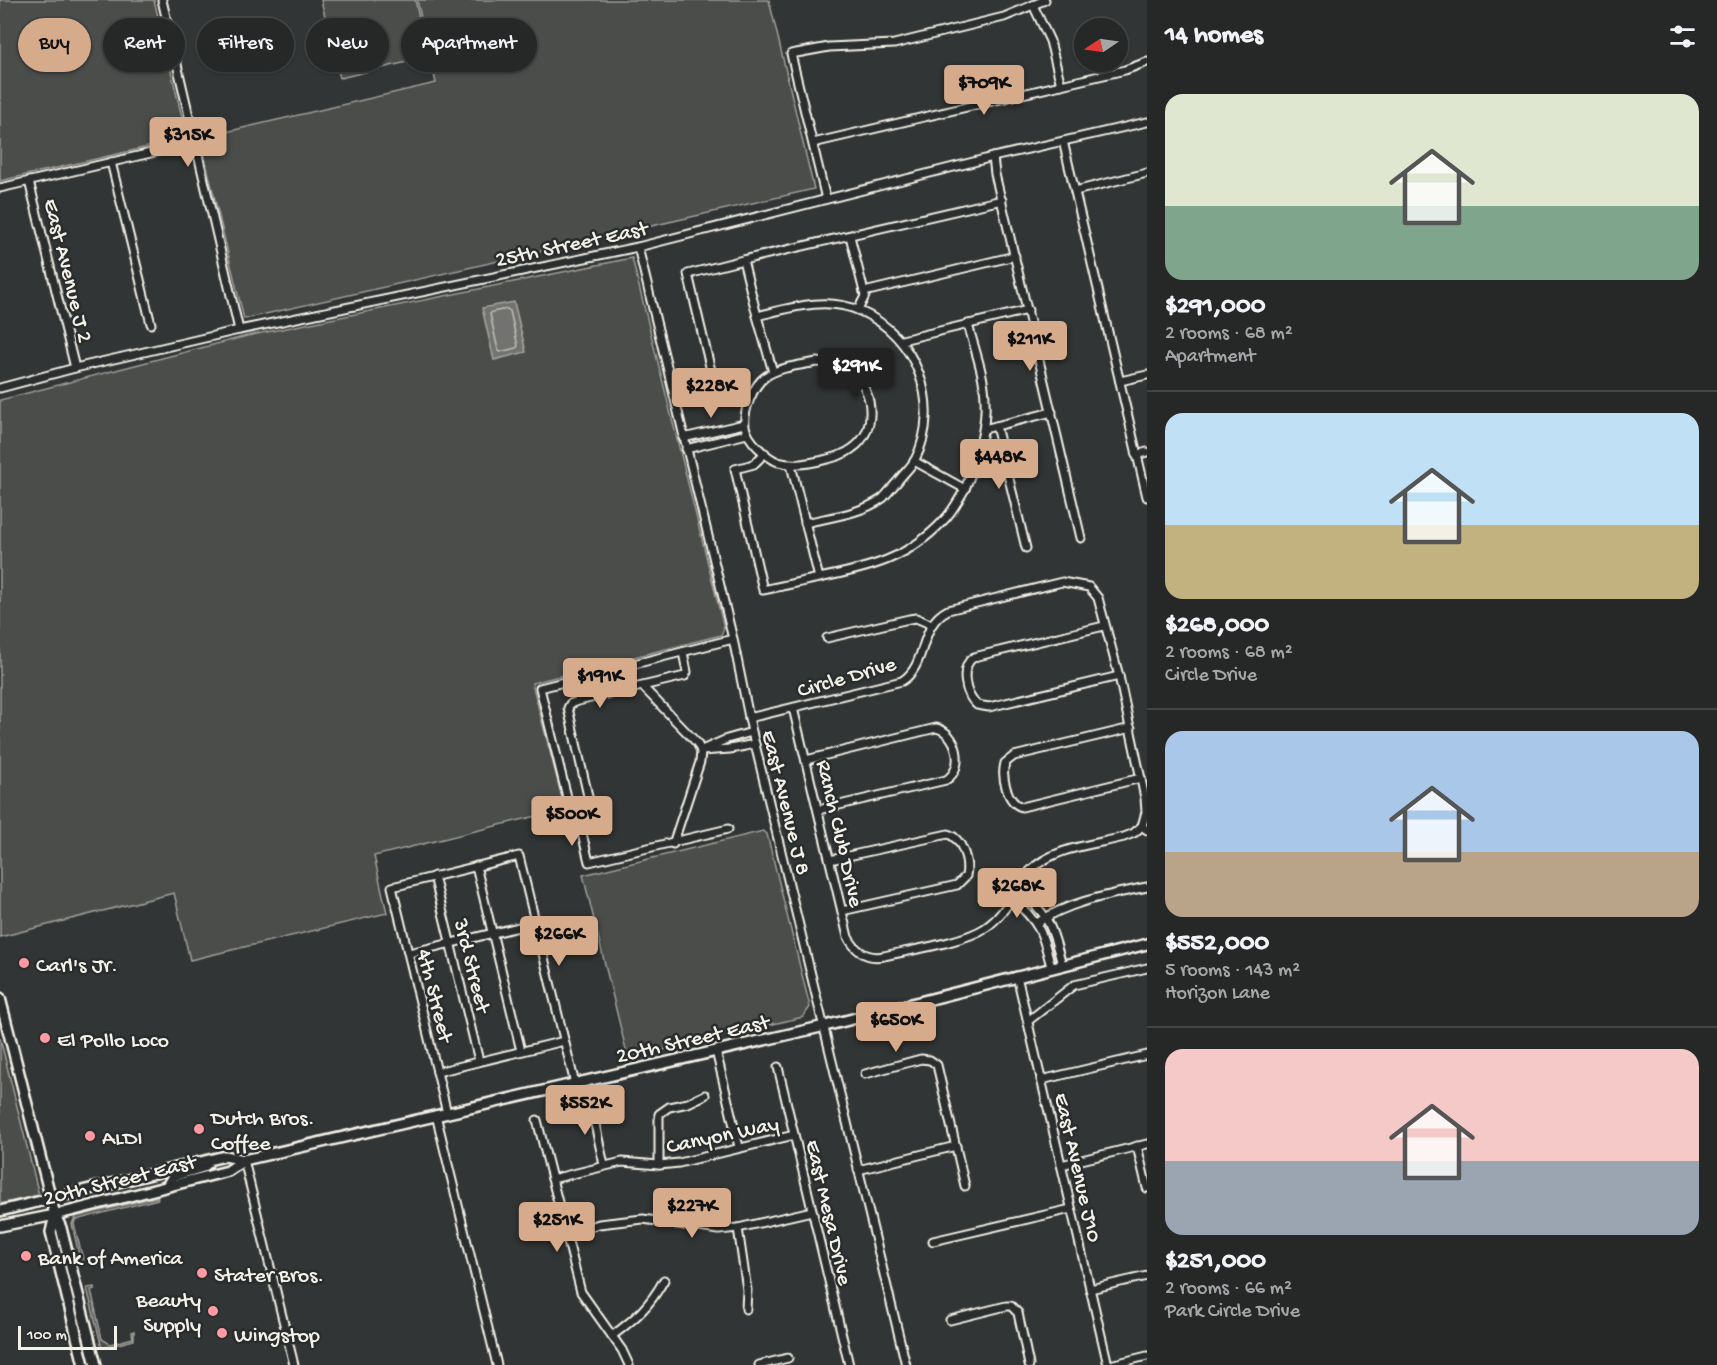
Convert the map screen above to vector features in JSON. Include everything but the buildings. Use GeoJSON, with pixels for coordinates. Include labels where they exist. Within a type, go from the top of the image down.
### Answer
{"type":"FeatureCollection","features":[{"type":"Feature","properties":{"kind":"main road","name":"20th Street East"},"geometry":{"type":"LineString","coordinates":[[0,1226],[55,1215],[228,1171],[244,1160],[825,1026],[1147,944]]}},
{"type":"Feature","properties":{"kind":"main road"},"geometry":{"type":"LineString","coordinates":[[1,1003],[95,1360]]}},
{"type":"Feature","properties":{"kind":"main road","name":"20th Street East"},"geometry":{"type":"LineString","coordinates":[[0,1211],[225,1156],[244,1160]]}},
{"type":"Feature","properties":{"kind":"main road"},"geometry":{"type":"LineString","coordinates":[[167,1186],[172,1176],[202,1167],[209,1160]]}},
{"type":"Feature","properties":{"kind":"main road"},"geometry":{"type":"LineString","coordinates":[[55,1215],[51,1232],[85,1364]]}},
{"type":"Feature","properties":{"kind":"main road"},"geometry":{"type":"LineString","coordinates":[[66,1294],[74,1310],[84,1346],[95,1360]]}},
{"type":"Feature","properties":{"kind":"street"},"geometry":{"type":"LineString","coordinates":[[162,0],[239,330]]}},
{"type":"Feature","properties":{"kind":"street"},"geometry":{"type":"LineString","coordinates":[[826,199],[791,54],[829,47],[894,44],[1004,17],[1045,0]]}},
{"type":"Feature","properties":{"kind":"street"},"geometry":{"type":"LineString","coordinates":[[1033,4],[1050,41],[1061,85]]}},
{"type":"Feature","properties":{"kind":"street"},"geometry":{"type":"LineString","coordinates":[[813,143],[1125,70],[1147,62]]}},
{"type":"Feature","properties":{"kind":"street","name":"25th Street East"},"geometry":{"type":"LineString","coordinates":[[0,388],[239,330],[638,247],[993,157],[1147,122]]}},
{"type":"Feature","properties":{"kind":"street"},"geometry":{"type":"LineString","coordinates":[[1063,141],[1147,497]]}},
{"type":"Feature","properties":{"kind":"street"},"geometry":{"type":"LineString","coordinates":[[0,188],[194,143]]}},
{"type":"Feature","properties":{"kind":"street"},"geometry":{"type":"LineString","coordinates":[[993,157],[1081,538]]}},
{"type":"Feature","properties":{"kind":"street"},"geometry":{"type":"LineString","coordinates":[[111,162],[151,324]]}},
{"type":"Feature","properties":{"kind":"street"},"geometry":{"type":"LineString","coordinates":[[1075,191],[1147,173]]}},
{"type":"Feature","properties":{"kind":"street","name":"East Avenue J 2"},"geometry":{"type":"LineString","coordinates":[[29,181],[75,368]]}},
{"type":"Feature","properties":{"kind":"street"},"geometry":{"type":"LineString","coordinates":[[752,394],[738,391],[717,396],[688,274],[1002,200]]}},
{"type":"Feature","properties":{"kind":"street"},"geometry":{"type":"LineString","coordinates":[[850,236],[865,296],[858,310]]}},
{"type":"Feature","properties":{"kind":"street","name":"East Avenue J 8"},"geometry":{"type":"LineString","coordinates":[[638,247],[733,639],[752,732],[906,1365]]}},
{"type":"Feature","properties":{"kind":"street"},"geometry":{"type":"LineString","coordinates":[[864,292],[1015,256]]}},
{"type":"Feature","properties":{"kind":"street"},"geometry":{"type":"LineString","coordinates":[[743,260],[773,372]]}},
{"type":"Feature","properties":{"kind":"street"},"geometry":{"type":"LineString","coordinates":[[757,316],[813,303],[858,310],[881,322],[902,340],[921,375],[927,410],[925,435],[914,462],[883,498],[859,510],[805,522]]}},
{"type":"Feature","properties":{"kind":"street"},"geometry":{"type":"LineString","coordinates":[[902,340],[1028,310]]}},
{"type":"Feature","properties":{"kind":"street"},"geometry":{"type":"LineString","coordinates":[[765,453],[754,464],[735,469],[763,590],[861,569],[893,558],[915,545],[945,519],[965,489],[975,465],[984,429],[985,397],[968,324]]}},
{"type":"Feature","properties":{"kind":"street"},"geometry":{"type":"LineString","coordinates":[[818,362],[836,364],[855,375],[867,392],[871,408],[869,421],[864,436],[855,447],[842,455],[791,465],[777,461],[765,453],[747,434],[744,424],[752,394],[764,377],[773,372],[818,362]]}},
{"type":"Feature","properties":{"kind":"street"},"geometry":{"type":"LineString","coordinates":[[1120,381],[1147,375]]}},
{"type":"Feature","properties":{"kind":"street"},"geometry":{"type":"LineString","coordinates":[[984,429],[1052,412]]}},
{"type":"Feature","properties":{"kind":"street"},"geometry":{"type":"LineString","coordinates":[[683,438],[744,424]]}},
{"type":"Feature","properties":{"kind":"street"},"geometry":{"type":"LineString","coordinates":[[996,426],[1026,549]]}},
{"type":"Feature","properties":{"kind":"street"},"geometry":{"type":"LineString","coordinates":[[686,449],[747,434]]}},
{"type":"Feature","properties":{"kind":"street"},"geometry":{"type":"LineString","coordinates":[[1136,455],[1147,452]]}},
{"type":"Feature","properties":{"kind":"street"},"geometry":{"type":"LineString","coordinates":[[914,462],[965,489]]}},
{"type":"Feature","properties":{"kind":"street"},"geometry":{"type":"LineString","coordinates":[[791,465],[819,578]]}},
{"type":"Feature","properties":{"kind":"street"},"geometry":{"type":"LineString","coordinates":[[827,638],[916,618],[930,624],[940,615],[952,609],[1062,582],[1089,587],[1098,598],[1131,728],[1146,812],[1145,828],[1124,837],[1053,855],[1030,871],[1012,899],[1037,923],[1046,945],[1051,967]]}},
{"type":"Feature","properties":{"kind":"street","name":"Circle Drive"},"geometry":{"type":"LineString","coordinates":[[749,718],[902,681],[914,670],[930,624]]}},
{"type":"Feature","properties":{"kind":"street"},"geometry":{"type":"LineString","coordinates":[[1104,626],[974,657],[968,662],[965,672],[970,697],[977,705],[986,707],[1119,676]]}},
{"type":"Feature","properties":{"kind":"street"},"geometry":{"type":"LineString","coordinates":[[569,805],[540,688],[733,639]]}},
{"type":"Feature","properties":{"kind":"street"},"geometry":{"type":"LineString","coordinates":[[683,652],[686,676],[578,701],[570,704],[568,708],[588,796],[580,825],[589,862],[728,830]]}},
{"type":"Feature","properties":{"kind":"street"},"geometry":{"type":"LineString","coordinates":[[643,687],[697,743],[701,751],[700,762],[673,844]]}},
{"type":"Feature","properties":{"kind":"street","name":"Ranch Club Drive"},"geometry":{"type":"LineString","coordinates":[[794,708],[842,911],[852,944],[862,954],[869,957],[884,956],[976,933],[994,921],[1012,899]]}},
{"type":"Feature","properties":{"kind":"street"},"geometry":{"type":"LineString","coordinates":[[806,760],[936,728],[947,732],[953,741],[958,765],[955,773],[949,778],[818,810]]}},
{"type":"Feature","properties":{"kind":"street"},"geometry":{"type":"LineString","coordinates":[[1131,728],[1014,756],[1005,763],[1004,774],[1010,799],[1014,804],[1022,807],[1141,778]]}},
{"type":"Feature","properties":{"kind":"street"},"geometry":{"type":"LineString","coordinates":[[701,751],[727,739],[752,732]]}},
{"type":"Feature","properties":{"kind":"street"},"geometry":{"type":"LineString","coordinates":[[701,751],[755,744]]}},
{"type":"Feature","properties":{"kind":"street"},"geometry":{"type":"LineString","coordinates":[[830,860],[948,834],[960,842],[966,866],[966,876],[957,885],[842,911]]}},
{"type":"Feature","properties":{"kind":"street"},"geometry":{"type":"LineString","coordinates":[[435,876],[519,856],[575,1084]]}},
{"type":"Feature","properties":{"kind":"street"},"geometry":{"type":"LineString","coordinates":[[476,866],[521,1051]]}},
{"type":"Feature","properties":{"kind":"street","name":"4th Street"},"geometry":{"type":"LineString","coordinates":[[435,876],[392,887],[447,1113]]}},
{"type":"Feature","properties":{"kind":"street","name":"3rd Street"},"geometry":{"type":"LineString","coordinates":[[435,876],[479,1061]]}},
{"type":"Feature","properties":{"kind":"street"},"geometry":{"type":"LineString","coordinates":[[1037,923],[1072,904],[1147,887]]}},
{"type":"Feature","properties":{"kind":"street"},"geometry":{"type":"LineString","coordinates":[[1018,890],[1046,917],[1051,926],[1062,965]]}},
{"type":"Feature","properties":{"kind":"street"},"geometry":{"type":"LineString","coordinates":[[408,953],[536,923]]}},
{"type":"Feature","properties":{"kind":"street"},"geometry":{"type":"LineString","coordinates":[[1028,1021],[1074,985],[1147,968]]}},
{"type":"Feature","properties":{"kind":"street","name":"East Avenue J10"},"geometry":{"type":"LineString","coordinates":[[1017,976],[1109,1365]]}},
{"type":"Feature","properties":{"kind":"street"},"geometry":{"type":"LineString","coordinates":[[437,1072],[564,1041]]}},
{"type":"Feature","properties":{"kind":"street"},"geometry":{"type":"LineString","coordinates":[[716,1052],[739,1147]]}},
{"type":"Feature","properties":{"kind":"street"},"geometry":{"type":"LineString","coordinates":[[1041,1080],[1147,1055]]}},
{"type":"Feature","properties":{"kind":"street"},"geometry":{"type":"LineString","coordinates":[[865,1074],[921,1059],[930,1060],[937,1065],[965,1186]]}},
{"type":"Feature","properties":{"kind":"street","name":"East Mesa Drive"},"geometry":{"type":"LineString","coordinates":[[778,1067],[849,1365]]}},
{"type":"Feature","properties":{"kind":"street"},"geometry":{"type":"LineString","coordinates":[[659,1165],[659,1114],[669,1107],[688,1104],[705,1095]]}},
{"type":"Feature","properties":{"kind":"street"},"geometry":{"type":"LineString","coordinates":[[597,1105],[595,1124],[604,1165]]}},
{"type":"Feature","properties":{"kind":"street"},"geometry":{"type":"LineString","coordinates":[[436,1115],[498,1365]]}},
{"type":"Feature","properties":{"kind":"street"},"geometry":{"type":"LineString","coordinates":[[537,1119],[581,1292],[629,1365]]}},
{"type":"Feature","properties":{"kind":"street","name":"Canyon Way"},"geometry":{"type":"LineString","coordinates":[[552,1179],[622,1162],[659,1165],[679,1163],[794,1135]]}},
{"type":"Feature","properties":{"kind":"street"},"geometry":{"type":"LineString","coordinates":[[1061,1165],[1147,1144]]}},
{"type":"Feature","properties":{"kind":"street"},"geometry":{"type":"LineString","coordinates":[[858,1170],[956,1146]]}},
{"type":"Feature","properties":{"kind":"street"},"geometry":{"type":"LineString","coordinates":[[1137,1146],[1147,1188]]}},
{"type":"Feature","properties":{"kind":"street"},"geometry":{"type":"LineString","coordinates":[[244,1160],[294,1365]]}},
{"type":"Feature","properties":{"kind":"street"},"geometry":{"type":"LineString","coordinates":[[933,1240],[1071,1209]]}},
{"type":"Feature","properties":{"kind":"street"},"geometry":{"type":"LineString","coordinates":[[566,1234],[599,1224],[643,1219],[719,1230],[738,1228],[812,1211]]}},
{"type":"Feature","properties":{"kind":"street"},"geometry":{"type":"LineString","coordinates":[[738,1228],[747,1290],[746,1309]]}},
{"type":"Feature","properties":{"kind":"street"},"geometry":{"type":"LineString","coordinates":[[1090,1288],[1147,1276]]}},
{"type":"Feature","properties":{"kind":"street"},"geometry":{"type":"LineString","coordinates":[[612,1336],[636,1318],[652,1302],[664,1281]]}},
{"type":"Feature","properties":{"kind":"street"},"geometry":{"type":"LineString","coordinates":[[950,1320],[1011,1306],[1018,1313],[1029,1365]]}},
{"type":"Feature","properties":{"kind":"street"},"geometry":{"type":"LineString","coordinates":[[1109,1365],[1147,1356]]}},
{"type":"Feature","properties":{"kind":"street"},"geometry":{"type":"LineString","coordinates":[[759,1365],[788,1358]]}},
{"type":"Feature","properties":{"kind":"shaded area"},"geometry":{"type":"Polygon","coordinates":[[[0,0],[154,0],[158,18],[103,18],[103,72],[171,72],[187,138],[0,181],[0,0]]]}},
{"type":"Feature","properties":{"kind":"shaded area"},"geometry":{"type":"Polygon","coordinates":[[[321,0],[415,0],[419,18],[401,18],[401,63],[389,66],[389,18],[325,18],[321,0]]]}},
{"type":"Feature","properties":{"kind":"shaded area"},"geometry":{"type":"Polygon","coordinates":[[[417,0],[769,0],[814,189],[244,319],[200,138],[436,83],[433,72],[537,72],[537,18],[421,18],[417,0]]]}},
{"type":"Feature","properties":{"kind":"shaded area"},"geometry":{"type":"Polygon","coordinates":[[[339,72],[365,72],[340,78],[339,72]]]}},
{"type":"Feature","properties":{"kind":"shaded area"},"geometry":{"type":"Polygon","coordinates":[[[632,258],[724,628],[721,635],[532,683],[565,809],[374,856],[387,913],[190,960],[174,893],[0,937],[0,400],[247,336],[632,258]]]}},
{"type":"Feature","properties":{"kind":"shaded area"},"geometry":{"type":"Polygon","coordinates":[[[763,831],[767,834],[810,1007],[803,1017],[628,1058],[583,875],[763,831]]]}},
{"type":"Feature","properties":{"kind":"shaded area"},"geometry":{"type":"Polygon","coordinates":[[[0,1038],[39,1195],[0,1204],[0,1038]]]}},
{"type":"Feature","properties":{"kind":"shaded area"},"geometry":{"type":"Polygon","coordinates":[[[157,1197],[158,1199],[75,1220],[84,1263],[81,1264],[72,1224],[75,1217],[157,1197]]]}},
{"type":"Feature","properties":{"kind":"shaded area"},"geometry":{"type":"Polygon","coordinates":[[[94,1287],[95,1289],[91,1290],[102,1339],[110,1344],[133,1338],[132,1332],[134,1331],[134,1340],[102,1348],[87,1288],[94,1287]]]}},
{"type":"Feature","properties":{"kind":"water"},"geometry":{"type":"Polygon","coordinates":[[[514,302],[526,352],[494,360],[482,308],[514,302]]]}},
{"type":"Feature","properties":{"kind":"place","name":"Carl's Jr."},"geometry":{"type":"Point","coordinates":[24,963]}},
{"type":"Feature","properties":{"kind":"place","name":"El Pollo Loco"},"geometry":{"type":"Point","coordinates":[45,1038]}},
{"type":"Feature","properties":{"kind":"place","name":"Dutch Bros. Coffee"},"geometry":{"type":"Point","coordinates":[199,1129]}},
{"type":"Feature","properties":{"kind":"place","name":"ALDI"},"geometry":{"type":"Point","coordinates":[90,1136]}},
{"type":"Feature","properties":{"kind":"place","name":"Bank of America"},"geometry":{"type":"Point","coordinates":[26,1256]}},
{"type":"Feature","properties":{"kind":"place","name":"Stater Bros."},"geometry":{"type":"Point","coordinates":[202,1273]}},
{"type":"Feature","properties":{"kind":"place","name":"Beauty Supply"},"geometry":{"type":"Point","coordinates":[213,1311]}},
{"type":"Feature","properties":{"kind":"place","name":"Wingstop"},"geometry":{"type":"Point","coordinates":[222,1333]}}]}
